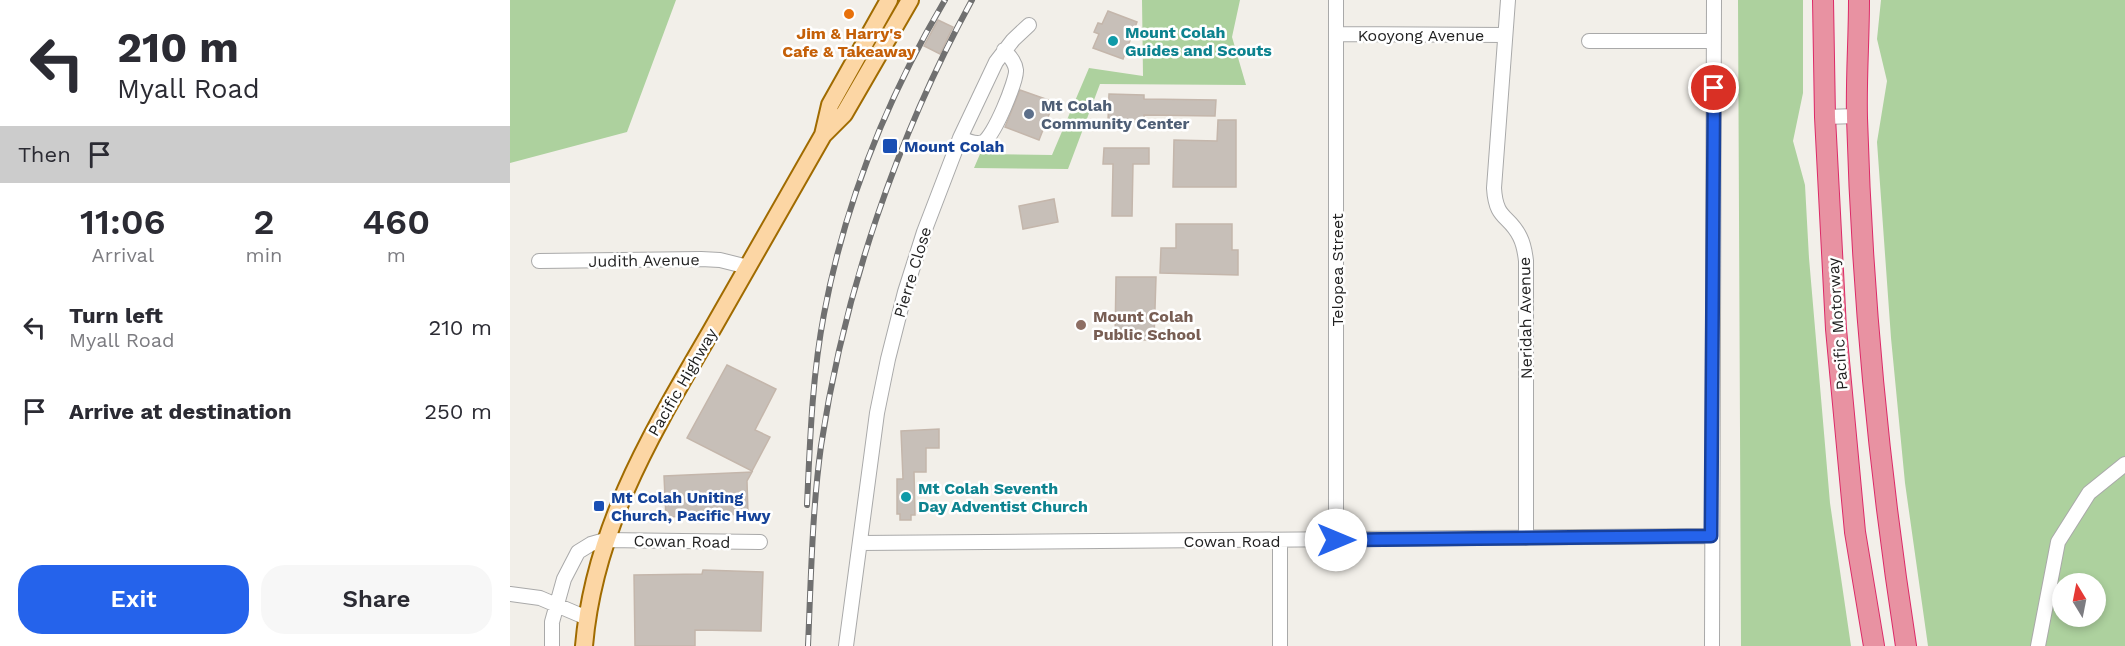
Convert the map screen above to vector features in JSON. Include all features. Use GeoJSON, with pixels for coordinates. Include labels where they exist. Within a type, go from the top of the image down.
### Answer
{"type":"FeatureCollection","features":[{"type":"Feature","properties":{"kind":"highway","name":"Pacific Motorway"},"geometry":{"type":"LineString","coordinates":[[1823,0],[1825,117],[1839,353],[1855,532],[1874,646]]}},
{"type":"Feature","properties":{"kind":"highway","name":"Pacific Motorway"},"geometry":{"type":"LineString","coordinates":[[1859,0],[1857,117],[1868,331],[1890,539],[1906,646]]}},
{"type":"Feature","properties":{"kind":"main road","name":"Pacific Highway"},"geometry":{"type":"LineString","coordinates":[[823,135],[830,105],[889,0]]}},
{"type":"Feature","properties":{"kind":"main road","name":"Pacific Highway"},"geometry":{"type":"LineString","coordinates":[[584,646],[587,618],[605,540],[618,504],[646,446],[823,135],[844,114],[910,0]]}},
{"type":"Feature","properties":{"kind":"street","name":"Telopea Street"},"geometry":{"type":"LineString","coordinates":[[1336,0],[1336,540]]}},
{"type":"Feature","properties":{"kind":"street","name":"Neridah Avenue"},"geometry":{"type":"LineString","coordinates":[[1508,0],[1494,188],[1499,213],[1520,235],[1526,261],[1526,538]]}},
{"type":"Feature","properties":{"kind":"street"},"geometry":{"type":"LineString","coordinates":[[1712,646],[1714,0]]}},
{"type":"Feature","properties":{"kind":"street","name":"Pierre Close"},"geometry":{"type":"LineString","coordinates":[[846,646],[878,413],[888,359],[905,292],[924,232],[960,138],[996,62],[1004,50],[1029,25]]}},
{"type":"Feature","properties":{"kind":"street","name":"Kooyong Avenue"},"geometry":{"type":"LineString","coordinates":[[1337,34],[1505,35]]}},
{"type":"Feature","properties":{"kind":"street"},"geometry":{"type":"LineString","coordinates":[[1589,41],[1714,40]]}},
{"type":"Feature","properties":{"kind":"street"},"geometry":{"type":"LineString","coordinates":[[960,138],[981,143],[986,142],[992,134],[1017,72],[1015,63],[1004,50]]}},
{"type":"Feature","properties":{"kind":"street"},"geometry":{"type":"LineString","coordinates":[[1825,117],[1857,117]]}},
{"type":"Feature","properties":{"kind":"street","name":"Judith Avenue"},"geometry":{"type":"LineString","coordinates":[[540,261],[701,259],[720,260],[748,267]]}},
{"type":"Feature","properties":{"kind":"street"},"geometry":{"type":"LineString","coordinates":[[2038,646],[2058,542],[2089,493],[2125,464]]}},
{"type":"Feature","properties":{"kind":"street","name":"Cowan Road"},"geometry":{"type":"LineString","coordinates":[[860,543],[1711,536]]}},
{"type":"Feature","properties":{"kind":"street"},"geometry":{"type":"LineString","coordinates":[[552,646],[552,622],[564,579],[578,552],[591,544],[605,540]]}},
{"type":"Feature","properties":{"kind":"street","name":"Cowan Road"},"geometry":{"type":"LineString","coordinates":[[605,540],[760,542]]}},
{"type":"Feature","properties":{"kind":"street"},"geometry":{"type":"LineString","coordinates":[[1280,541],[1280,646]]}},
{"type":"Feature","properties":{"kind":"street"},"geometry":{"type":"LineString","coordinates":[[510,594],[540,598],[587,618]]}},
{"type":"Feature","properties":{"kind":"green space"},"geometry":{"type":"Polygon","coordinates":[[[510,0],[676,0],[627,132],[510,163],[510,0]]]}},
{"type":"Feature","properties":{"kind":"green space"},"geometry":{"type":"Polygon","coordinates":[[[1142,0],[1240,0],[1232,37],[1246,85],[1100,84],[1068,169],[974,168],[980,154],[1052,155],[1089,68],[1143,76],[1142,0]]]}},
{"type":"Feature","properties":{"kind":"green space"},"geometry":{"type":"Polygon","coordinates":[[[1738,0],[1803,0],[1803,93],[1793,141],[1805,185],[1830,503],[1851,646],[1741,646],[1738,0]]]}},
{"type":"Feature","properties":{"kind":"green space"},"geometry":{"type":"Polygon","coordinates":[[[1881,0],[2125,0],[2125,646],[1928,646],[1905,483],[1891,338],[1877,142],[1887,81],[1877,39],[1881,0]]]}},
{"type":"Feature","properties":{"kind":"building","name":"Mount Colah Guides and Scouts"},"geometry":{"type":"Polygon","coordinates":[[[1108,11],[1137,22],[1123,59],[1093,48],[1099,34],[1094,32],[1098,23],[1102,24],[1108,11]]]}},
{"type":"Feature","properties":{"kind":"building"},"geometry":{"type":"Polygon","coordinates":[[[938,20],[953,27],[940,54],[924,46],[938,20]]]}},
{"type":"Feature","properties":{"kind":"building","name":"Mt Colah Community Center"},"geometry":{"type":"Polygon","coordinates":[[[1020,90],[1054,102],[1039,140],[1005,127],[1020,90]]]}},
{"type":"Feature","properties":{"kind":"building"},"geometry":{"type":"Polygon","coordinates":[[[1109,94],[1144,95],[1144,99],[1216,100],[1215,116],[1144,115],[1144,122],[1108,121],[1109,94]]]}},
{"type":"Feature","properties":{"kind":"building"},"geometry":{"type":"Polygon","coordinates":[[[1218,120],[1236,120],[1236,187],[1173,187],[1174,140],[1217,141],[1218,120]]]}},
{"type":"Feature","properties":{"kind":"building"},"geometry":{"type":"Polygon","coordinates":[[[1104,148],[1149,148],[1149,164],[1133,164],[1132,216],[1112,216],[1113,164],[1103,164],[1104,148]]]}},
{"type":"Feature","properties":{"kind":"building"},"geometry":{"type":"Polygon","coordinates":[[[1054,199],[1058,222],[1023,229],[1019,206],[1054,199]]]}},
{"type":"Feature","properties":{"kind":"building"},"geometry":{"type":"Polygon","coordinates":[[[1176,224],[1232,224],[1232,250],[1238,250],[1238,275],[1160,273],[1161,248],[1176,248],[1176,224]]]}},
{"type":"Feature","properties":{"kind":"building"},"geometry":{"type":"Polygon","coordinates":[[[1116,277],[1156,277],[1154,340],[1115,340],[1116,277]]]}},
{"type":"Feature","properties":{"kind":"building"},"geometry":{"type":"Polygon","coordinates":[[[727,365],[776,389],[755,430],[770,437],[752,471],[687,438],[727,365]]]}},
{"type":"Feature","properties":{"kind":"building"},"geometry":{"type":"Polygon","coordinates":[[[939,429],[939,448],[926,448],[926,472],[914,472],[915,515],[911,515],[911,520],[900,520],[900,514],[897,514],[897,479],[903,479],[901,431],[939,429]]]}},
{"type":"Feature","properties":{"kind":"building"},"geometry":{"type":"Polygon","coordinates":[[[752,472],[747,481],[748,514],[666,517],[664,476],[752,472]]]}},
{"type":"Feature","properties":{"kind":"building"},"geometry":{"type":"Polygon","coordinates":[[[703,570],[763,572],[761,631],[695,630],[695,646],[635,646],[634,575],[702,574],[703,570]]]}},
{"type":"Feature","properties":{"kind":"railway"},"geometry":{"type":"LineString","coordinates":[[807,505],[817,361],[824,314],[844,231],[856,191],[887,113],[945,0]]}},
{"type":"Feature","properties":{"kind":"railway"},"geometry":{"type":"LineString","coordinates":[[808,646],[818,471],[831,388],[844,331],[859,273],[897,161],[945,52],[972,0]]}},
{"type":"Feature","properties":{"kind":"place","name":"Jim & Harry's Cafe & Takeaway"},"geometry":{"type":"Point","coordinates":[849,14]}},
{"type":"Feature","properties":{"kind":"place","name":"Mount Colah Guides and Scouts"},"geometry":{"type":"Point","coordinates":[1113,41]}},
{"type":"Feature","properties":{"kind":"place","name":"Mt Colah Community Center"},"geometry":{"type":"Point","coordinates":[1029,114]}},
{"type":"Feature","properties":{"kind":"place","name":"Mount Colah"},"geometry":{"type":"Point","coordinates":[890,146]}},
{"type":"Feature","properties":{"kind":"place","name":"Mount Colah Public School"},"geometry":{"type":"Point","coordinates":[1081,325]}},
{"type":"Feature","properties":{"kind":"place","name":"Mt Colah Seventh Day Adventist Church"},"geometry":{"type":"Point","coordinates":[906,497]}},
{"type":"Feature","properties":{"kind":"place","name":"Mt Colah Uniting Church, Pacific Hwy"},"geometry":{"type":"Point","coordinates":[599,506]}},
{"type":"Feature","properties":{"kind":"route"},"geometry":{"type":"LineString","coordinates":[[1336,540],[1711,536],[1714,88]]}}]}
